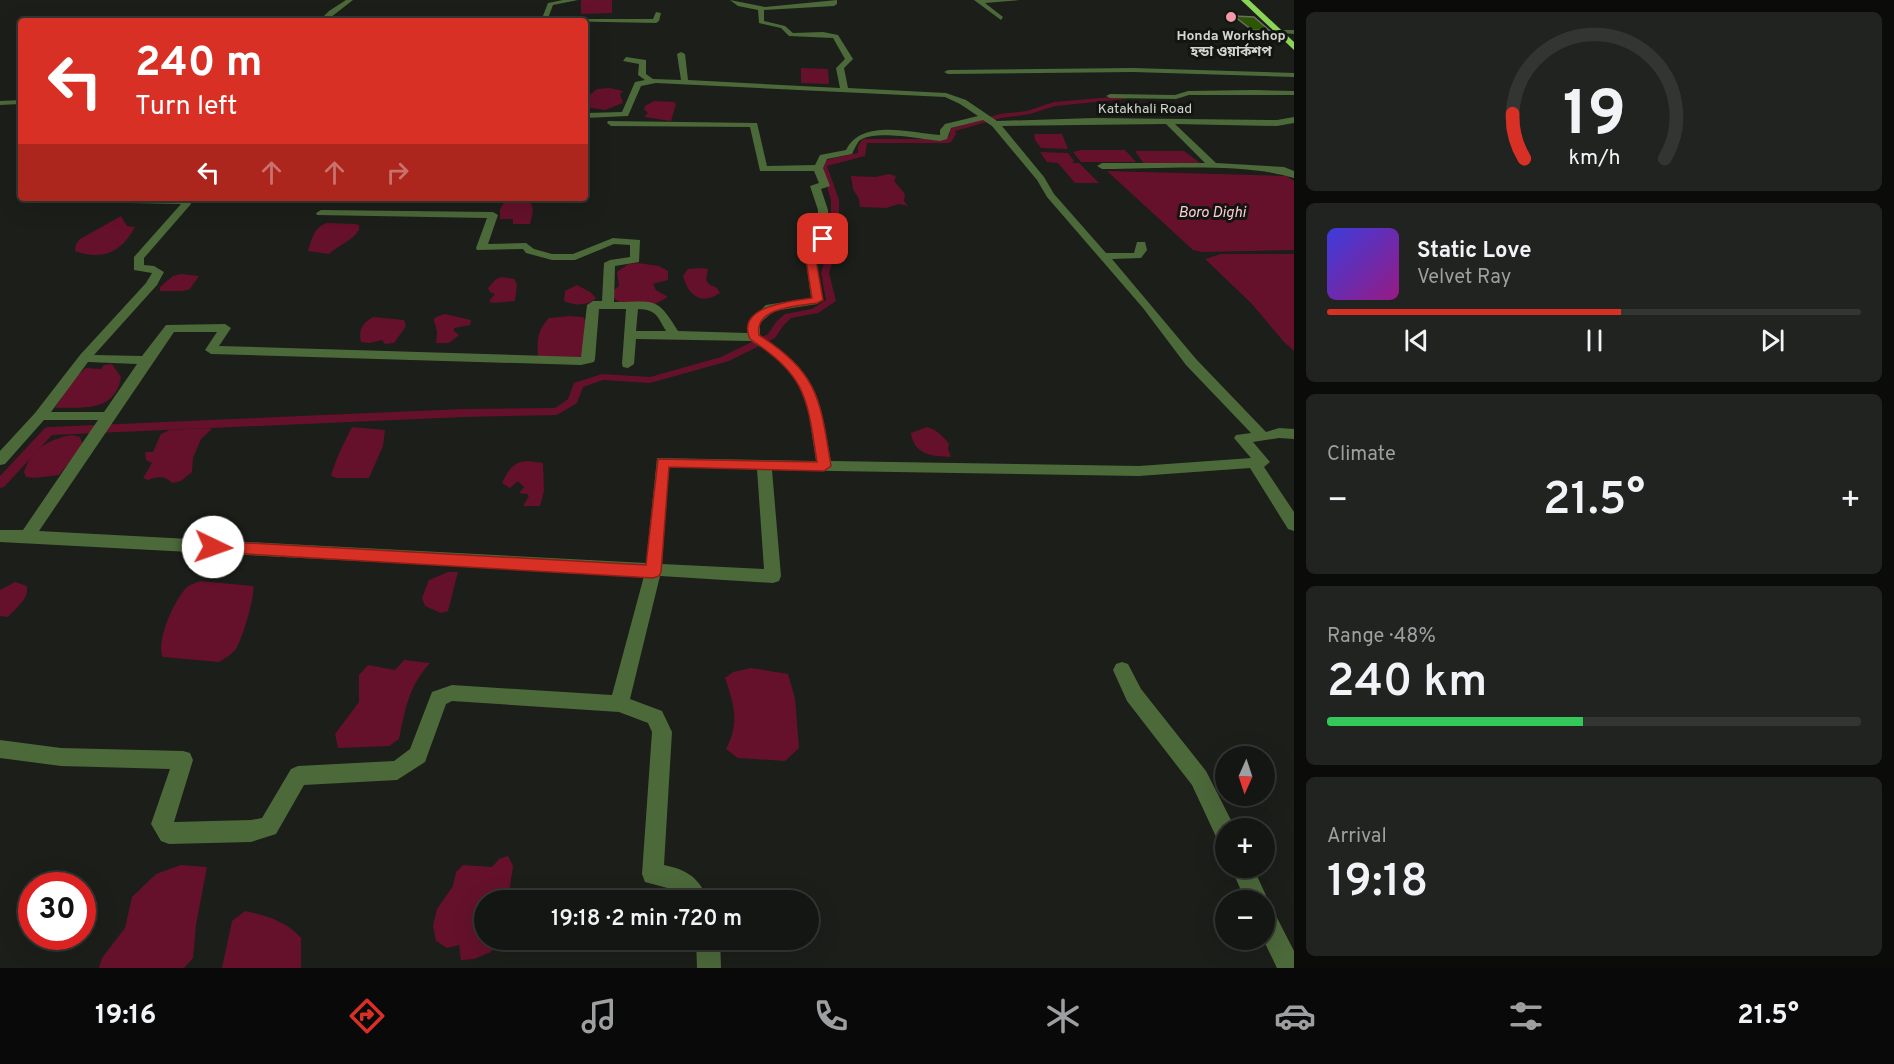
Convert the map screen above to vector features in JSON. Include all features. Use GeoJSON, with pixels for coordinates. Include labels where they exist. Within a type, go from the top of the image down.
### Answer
{"type":"FeatureCollection","features":[{"type":"Feature","properties":{"kind":"highway"},"geometry":{"type":"LineString","coordinates":[[1245,0],[1294,47]]}},
{"type":"Feature","properties":{"kind":"highway"},"geometry":{"type":"LineString","coordinates":[[1249,0],[1294,41]]}},
{"type":"Feature","properties":{"kind":"street"},"geometry":{"type":"LineString","coordinates":[[325,18],[350,0]]}},
{"type":"Feature","properties":{"kind":"street"},"geometry":{"type":"LineString","coordinates":[[545,18],[550,4],[575,0]]}},
{"type":"Feature","properties":{"kind":"street"},"geometry":{"type":"LineString","coordinates":[[734,0],[739,6],[761,8],[794,8],[834,4],[834,0]]}},
{"type":"Feature","properties":{"kind":"street"},"geometry":{"type":"LineString","coordinates":[[978,1],[1017,0]]}},
{"type":"Feature","properties":{"kind":"street"},"geometry":{"type":"LineString","coordinates":[[978,1],[1001,18]]}},
{"type":"Feature","properties":{"kind":"street"},"geometry":{"type":"LineString","coordinates":[[761,8],[761,22],[783,27],[791,35],[836,36],[849,59],[840,68],[845,91]]}},
{"type":"Feature","properties":{"kind":"street"},"geometry":{"type":"LineString","coordinates":[[588,21],[656,21],[658,13]]}},
{"type":"Feature","properties":{"kind":"street"},"geometry":{"type":"LineString","coordinates":[[1284,32],[1294,32]]}},
{"type":"Feature","properties":{"kind":"street"},"geometry":{"type":"LineString","coordinates":[[681,54],[685,83]]}},
{"type":"Feature","properties":{"kind":"street"},"geometry":{"type":"LineString","coordinates":[[626,58],[643,62],[642,75],[651,81]]}},
{"type":"Feature","properties":{"kind":"street"},"geometry":{"type":"LineString","coordinates":[[948,72],[1133,70],[1294,75]]}},
{"type":"Feature","properties":{"kind":"street"},"geometry":{"type":"LineString","coordinates":[[588,116],[625,114],[638,84],[651,81],[942,94],[963,102],[995,124],[1041,179],[1050,195],[1147,306],[1191,362],[1263,437]]}},
{"type":"Feature","properties":{"kind":"street"},"geometry":{"type":"LineString","coordinates":[[1110,96],[1176,97],[1188,93],[1294,93]]}},
{"type":"Feature","properties":{"kind":"street"},"geometry":{"type":"LineString","coordinates":[[0,103],[18,102]]}},
{"type":"Feature","properties":{"kind":"street"},"geometry":{"type":"LineString","coordinates":[[754,337],[754,321],[770,308],[817,300],[811,260],[823,239],[823,210],[815,186],[825,186],[818,168],[823,157],[849,152],[855,141],[864,136],[886,134],[940,138],[944,137],[944,130],[948,126],[985,117]]}},
{"type":"Feature","properties":{"kind":"street","name":"Katakhali Road"},"geometry":{"type":"LineString","coordinates":[[995,124],[1167,121],[1277,123],[1294,120]]}},
{"type":"Feature","properties":{"kind":"street"},"geometry":{"type":"LineString","coordinates":[[1167,121],[1213,166]]}},
{"type":"Feature","properties":{"kind":"street"},"geometry":{"type":"LineString","coordinates":[[588,122],[754,125],[763,169],[818,168]]}},
{"type":"Feature","properties":{"kind":"street"},"geometry":{"type":"LineString","coordinates":[[1101,166],[1213,166],[1284,170],[1294,175]]}},
{"type":"Feature","properties":{"kind":"street"},"geometry":{"type":"LineString","coordinates":[[0,460],[40,416],[84,358],[152,285],[158,272],[150,268],[138,268],[139,257],[186,204],[184,201]]}},
{"type":"Feature","properties":{"kind":"street"},"geometry":{"type":"LineString","coordinates":[[321,213],[493,215],[481,248],[526,246],[530,251],[552,257],[575,257],[614,241],[636,242],[635,260],[610,263],[608,304]]}},
{"type":"Feature","properties":{"kind":"street"},"geometry":{"type":"LineString","coordinates":[[1102,256],[1137,256],[1142,250],[1141,244]]}},
{"type":"Feature","properties":{"kind":"street"},"geometry":{"type":"LineString","coordinates":[[27,536],[170,328],[225,328],[211,350],[581,361],[589,359],[593,305],[608,304],[657,308],[674,335]]}},
{"type":"Feature","properties":{"kind":"street"},"geometry":{"type":"LineString","coordinates":[[628,364],[632,305]]}},
{"type":"Feature","properties":{"kind":"street"},"geometry":{"type":"LineString","coordinates":[[629,335],[754,337],[780,354],[802,377],[815,409],[824,466]]}},
{"type":"Feature","properties":{"kind":"street"},"geometry":{"type":"LineString","coordinates":[[84,358],[146,360]]}},
{"type":"Feature","properties":{"kind":"street"},"geometry":{"type":"LineString","coordinates":[[40,416],[108,416]]}},
{"type":"Feature","properties":{"kind":"street"},"geometry":{"type":"LineString","coordinates":[[619,704],[653,572],[662,462],[1138,471],[1263,462],[1241,438],[1263,437],[1279,433],[1294,434]]}},
{"type":"Feature","properties":{"kind":"street"},"geometry":{"type":"LineString","coordinates":[[1254,463],[1292,520]]}},
{"type":"Feature","properties":{"kind":"street"},"geometry":{"type":"LineString","coordinates":[[764,464],[790,465]]}},
{"type":"Feature","properties":{"kind":"street"},"geometry":{"type":"LineString","coordinates":[[0,536],[653,572],[773,576],[764,464]]}},
{"type":"Feature","properties":{"kind":"street"},"geometry":{"type":"LineString","coordinates":[[1122,670],[1134,695],[1199,778],[1219,818]]}},
{"type":"Feature","properties":{"kind":"street"},"geometry":{"type":"LineString","coordinates":[[0,749],[61,757],[183,760],[162,824],[169,832],[251,831],[269,827],[298,776],[397,770],[418,755],[439,699],[452,693],[619,704],[655,717],[662,732],[653,874],[681,880],[689,890]]}},
{"type":"Feature","properties":{"kind":"street"},"geometry":{"type":"LineString","coordinates":[[1275,938],[1290,968]]}},
{"type":"Feature","properties":{"kind":"street"},"geometry":{"type":"LineString","coordinates":[[708,950],[708,968]]}},
{"type":"Feature","properties":{"kind":"water"},"geometry":{"type":"Polygon","coordinates":[[[581,0],[612,0],[612,13],[581,14],[581,0]]]}},
{"type":"Feature","properties":{"kind":"water"},"geometry":{"type":"Polygon","coordinates":[[[801,68],[828,69],[829,84],[801,83],[801,68]]]}},
{"type":"Feature","properties":{"kind":"water"},"geometry":{"type":"Polygon","coordinates":[[[610,88],[623,91],[620,94],[623,103],[605,110],[588,107],[588,96],[597,89],[610,88]]]}},
{"type":"Feature","properties":{"kind":"water"},"geometry":{"type":"Polygon","coordinates":[[[654,101],[676,104],[671,121],[644,117],[648,113],[644,109],[645,106],[654,101]]]}},
{"type":"Feature","properties":{"kind":"water"},"geometry":{"type":"Polygon","coordinates":[[[1034,134],[1062,134],[1068,149],[1041,148],[1034,134]]]}},
{"type":"Feature","properties":{"kind":"water"},"geometry":{"type":"Polygon","coordinates":[[[1125,150],[1136,162],[1081,162],[1073,152],[1125,150]]]}},
{"type":"Feature","properties":{"kind":"water"},"geometry":{"type":"Polygon","coordinates":[[[1135,151],[1184,151],[1200,163],[1144,164],[1135,151]]]}},
{"type":"Feature","properties":{"kind":"water"},"geometry":{"type":"Polygon","coordinates":[[[1040,152],[1068,153],[1074,161],[1072,163],[1079,163],[1099,183],[1075,183],[1058,163],[1047,162],[1040,152]]]}},
{"type":"Feature","properties":{"kind":"water","name":"Boro Dighi"},"geometry":{"type":"Polygon","coordinates":[[[1107,171],[1286,176],[1294,181],[1294,250],[1202,252],[1193,250],[1107,171]]]}},
{"type":"Feature","properties":{"kind":"water"},"geometry":{"type":"Polygon","coordinates":[[[889,174],[896,176],[894,181],[905,194],[904,201],[908,206],[899,204],[886,208],[860,207],[851,176],[875,177],[889,174]]]}},
{"type":"Feature","properties":{"kind":"water"},"geometry":{"type":"Polygon","coordinates":[[[505,201],[521,203],[529,201],[533,211],[530,224],[513,224],[513,219],[500,219],[500,209],[505,201]]]}},
{"type":"Feature","properties":{"kind":"water"},"geometry":{"type":"Polygon","coordinates":[[[121,216],[127,226],[135,227],[122,245],[109,253],[96,255],[75,251],[80,239],[121,216]]]}},
{"type":"Feature","properties":{"kind":"water"},"geometry":{"type":"Polygon","coordinates":[[[326,223],[355,224],[359,225],[359,230],[329,254],[308,251],[316,231],[326,223]]]}},
{"type":"Feature","properties":{"kind":"water","name":"Boro Dighi"},"geometry":{"type":"Polygon","coordinates":[[[1221,254],[1294,254],[1294,351],[1251,303],[1205,259],[1221,254]]]}},
{"type":"Feature","properties":{"kind":"water"},"geometry":{"type":"Polygon","coordinates":[[[628,264],[659,266],[668,271],[668,280],[653,284],[656,290],[668,297],[655,304],[619,302],[614,298],[614,290],[619,286],[617,272],[628,264]]]}},
{"type":"Feature","properties":{"kind":"water"},"geometry":{"type":"Polygon","coordinates":[[[688,269],[708,269],[706,280],[720,293],[713,297],[696,296],[685,283],[683,276],[688,269]]]}},
{"type":"Feature","properties":{"kind":"water"},"geometry":{"type":"Polygon","coordinates":[[[181,274],[199,276],[190,289],[160,291],[160,287],[173,276],[181,274]]]}},
{"type":"Feature","properties":{"kind":"water"},"geometry":{"type":"Polygon","coordinates":[[[501,277],[514,279],[517,284],[515,301],[493,303],[489,301],[495,294],[488,288],[501,277]]]}},
{"type":"Feature","properties":{"kind":"water"},"geometry":{"type":"Polygon","coordinates":[[[577,285],[596,298],[589,303],[581,304],[564,301],[565,291],[577,285]]]}},
{"type":"Feature","properties":{"kind":"water"},"geometry":{"type":"Polygon","coordinates":[[[445,314],[471,320],[470,325],[454,328],[459,335],[449,343],[436,343],[437,332],[434,319],[445,314]]]}},
{"type":"Feature","properties":{"kind":"water"},"geometry":{"type":"Polygon","coordinates":[[[373,317],[404,320],[406,326],[394,343],[385,344],[382,340],[370,343],[361,342],[362,327],[373,317]]]}},
{"type":"Feature","properties":{"kind":"water"},"geometry":{"type":"Polygon","coordinates":[[[583,317],[587,323],[582,357],[538,357],[539,336],[545,323],[549,318],[583,317]]]}},
{"type":"Feature","properties":{"kind":"water"},"geometry":{"type":"Polygon","coordinates":[[[112,364],[121,377],[118,389],[112,397],[96,406],[55,408],[73,379],[86,368],[101,369],[104,365],[112,364]]]}},
{"type":"Feature","properties":{"kind":"water"},"geometry":{"type":"Polygon","coordinates":[[[352,427],[385,430],[383,446],[369,478],[331,476],[352,427]]]}},
{"type":"Feature","properties":{"kind":"water"},"geometry":{"type":"Polygon","coordinates":[[[927,427],[947,441],[951,457],[931,455],[916,446],[911,433],[927,427]]]}},
{"type":"Feature","properties":{"kind":"water"},"geometry":{"type":"Polygon","coordinates":[[[212,429],[201,439],[193,458],[192,472],[181,481],[172,483],[164,478],[148,480],[143,478],[152,463],[146,460],[145,452],[153,452],[161,434],[170,430],[212,429]]]}},
{"type":"Feature","properties":{"kind":"water"},"geometry":{"type":"Polygon","coordinates":[[[72,435],[80,437],[83,445],[59,475],[26,477],[24,472],[27,464],[36,451],[49,442],[72,435]]]}},
{"type":"Feature","properties":{"kind":"water"},"geometry":{"type":"Polygon","coordinates":[[[528,461],[543,463],[544,491],[540,506],[523,506],[529,496],[519,493],[524,487],[518,481],[510,488],[502,483],[515,465],[528,461]]]}},
{"type":"Feature","properties":{"kind":"water"},"geometry":{"type":"Polygon","coordinates":[[[448,572],[458,572],[448,611],[441,613],[425,606],[422,598],[429,580],[448,572]]]}},
{"type":"Feature","properties":{"kind":"water"},"geometry":{"type":"Polygon","coordinates":[[[200,581],[253,586],[250,608],[238,646],[232,654],[219,662],[163,657],[162,641],[172,610],[187,587],[200,581]]]}},
{"type":"Feature","properties":{"kind":"water"},"geometry":{"type":"Polygon","coordinates":[[[15,582],[27,586],[26,595],[8,617],[0,616],[0,590],[15,582]]]}},
{"type":"Feature","properties":{"kind":"water"},"geometry":{"type":"Polygon","coordinates":[[[404,660],[430,663],[413,689],[399,739],[389,746],[338,748],[335,734],[359,702],[359,675],[368,665],[395,670],[404,660]]]}},
{"type":"Feature","properties":{"kind":"water"},"geometry":{"type":"Polygon","coordinates":[[[751,668],[788,674],[795,698],[799,748],[785,761],[738,758],[726,749],[733,731],[734,714],[725,678],[733,672],[751,668]]]}},
{"type":"Feature","properties":{"kind":"water"},"geometry":{"type":"Polygon","coordinates":[[[508,856],[513,866],[509,890],[474,890],[474,950],[492,950],[474,959],[461,960],[459,945],[447,948],[436,941],[433,926],[437,909],[453,886],[456,872],[463,865],[492,867],[499,859],[508,856]]]}},
{"type":"Feature","properties":{"kind":"water"},"geometry":{"type":"Polygon","coordinates":[[[181,865],[207,867],[196,925],[193,958],[184,968],[99,968],[102,958],[125,928],[132,897],[156,874],[181,865]]]}},
{"type":"Feature","properties":{"kind":"water"},"geometry":{"type":"Polygon","coordinates":[[[245,911],[282,923],[301,938],[301,968],[222,968],[232,921],[245,911]]]}},
{"type":"Feature","properties":{"kind":"building"},"geometry":{"type":"Polygon","coordinates":[[[1234,16],[1254,17],[1270,31],[1252,30],[1234,16]]]}},
{"type":"Feature","properties":{"kind":"waterway"},"geometry":{"type":"LineString","coordinates":[[0,484],[49,431],[557,411],[573,401],[578,385],[602,377],[650,380],[725,359],[772,336],[779,324],[788,316],[815,311],[831,301],[825,273],[835,240],[830,229],[835,213],[835,200],[823,165],[832,160],[862,154],[864,141],[949,141],[953,134],[951,130],[1000,116],[1028,113],[1054,104],[1124,98]]}},
{"type":"Feature","properties":{"kind":"place","name":"Honda Workshop হন্ডা ওয়ার্কশপ"},"geometry":{"type":"Point","coordinates":[1231,17]}},
{"type":"Feature","properties":{"kind":"route"},"geometry":{"type":"LineString","coordinates":[[213,547],[653,572],[662,462],[824,466],[815,409],[802,377],[780,354],[754,337],[752,328],[754,321],[770,308],[817,300],[811,260],[823,239]]}}]}
